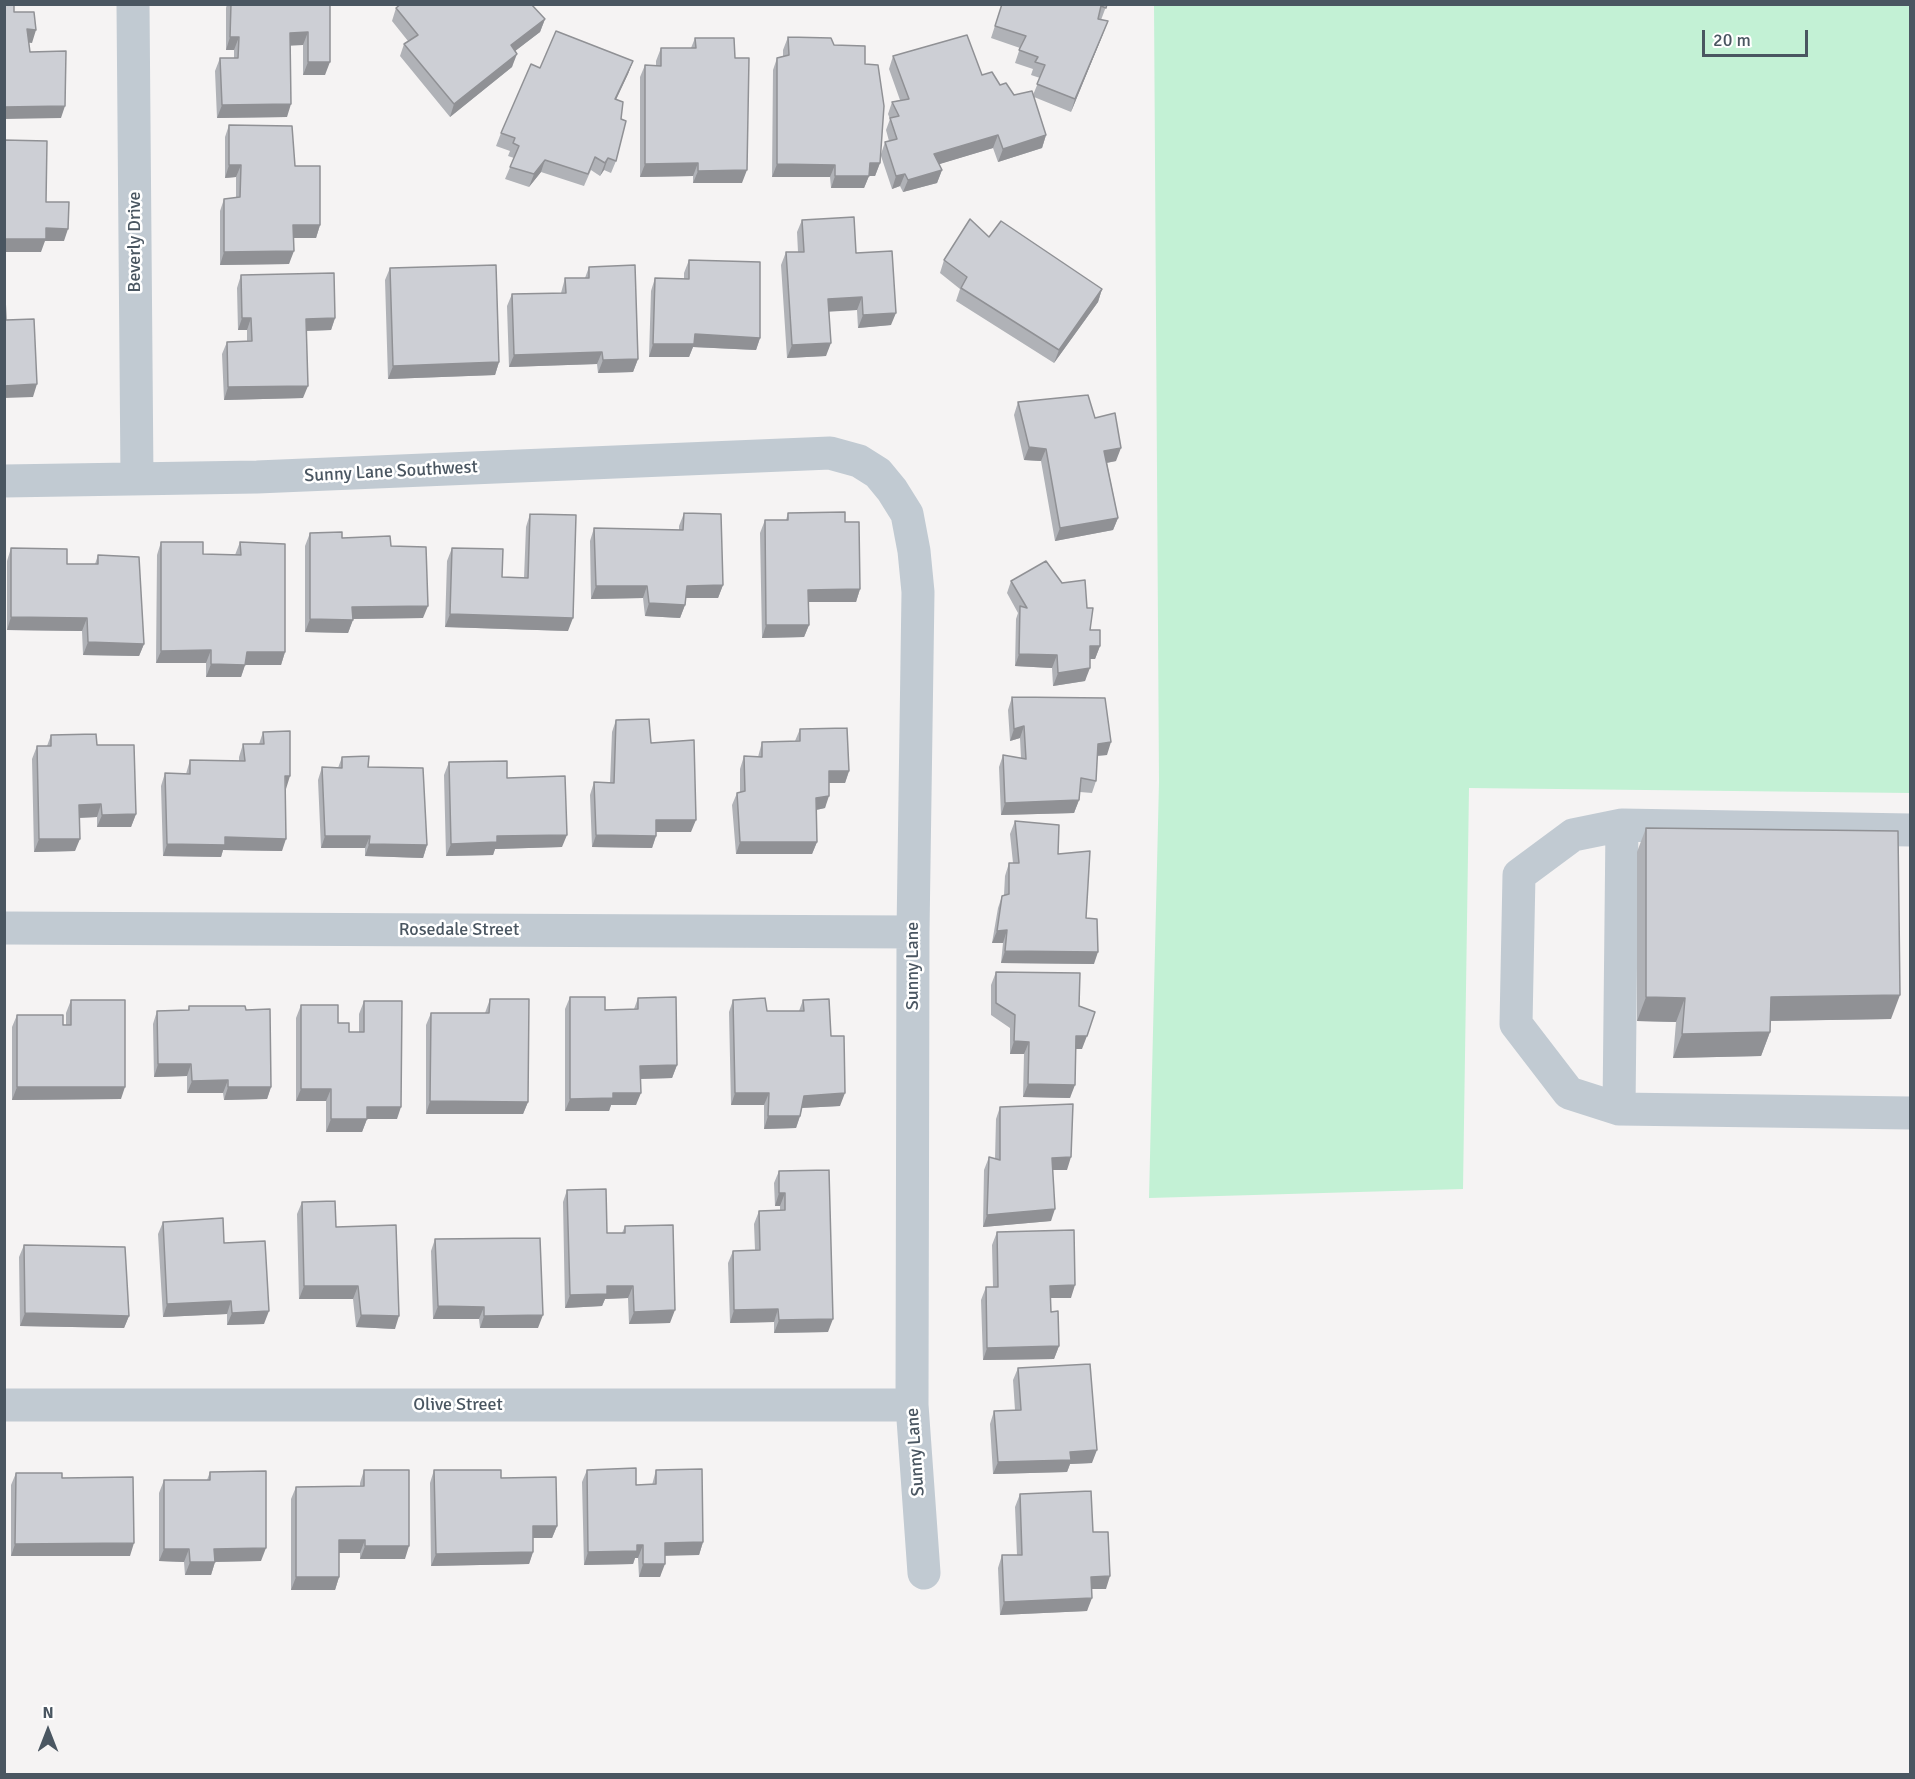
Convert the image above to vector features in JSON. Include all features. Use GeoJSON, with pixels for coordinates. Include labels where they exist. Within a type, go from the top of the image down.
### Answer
{"type":"FeatureCollection","features":[{"type":"Feature","properties":{"kind":"street","name":"Beverly Drive"},"geometry":{"type":"LineString","coordinates":[[133,4],[136,479]]}},
{"type":"Feature","properties":{"kind":"street","name":"Sunny Lane"},"geometry":{"type":"LineString","coordinates":[[778,454],[830,453],[859,461],[878,473],[907,514],[914,551],[918,592],[913,932],[912,1405],[924,1573]]}},
{"type":"Feature","properties":{"kind":"street","name":"Sunny Lane Southwest"},"geometry":{"type":"LineString","coordinates":[[4,481],[269,477],[778,454]]}},
{"type":"Feature","properties":{"kind":"street"},"geometry":{"type":"LineString","coordinates":[[1619,1109],[1622,825]]}},
{"type":"Feature","properties":{"kind":"street"},"geometry":{"type":"LineString","coordinates":[[1911,830],[1622,825],[1573,835],[1519,874],[1516,1024],[1569,1093],[1619,1109],[1911,1113]]}},
{"type":"Feature","properties":{"kind":"street","name":"Rosedale Street"},"geometry":{"type":"LineString","coordinates":[[4,928],[913,932]]}},
{"type":"Feature","properties":{"kind":"street","name":"Olive Street"},"geometry":{"type":"LineString","coordinates":[[4,1405],[912,1405]]}},
{"type":"Feature","properties":{"kind":"green space"},"geometry":{"type":"Polygon","coordinates":[[[1154,5],[1910,5],[1910,793],[1469,788],[1463,1189],[1149,1198],[1159,782],[1154,5]]]}},
{"type":"Feature","properties":{"kind":"building"},"geometry":{"type":"Polygon","coordinates":[[[4,4],[14,4],[14,12],[34,12],[36,30],[27,29],[30,52],[66,51],[65,106],[4,107],[4,4]]]}},
{"type":"Feature","properties":{"kind":"building"},"geometry":{"type":"Polygon","coordinates":[[[231,4],[330,4],[330,62],[308,62],[308,32],[290,33],[291,104],[222,105],[220,58],[238,58],[239,37],[230,37],[231,4]]]}},
{"type":"Feature","properties":{"kind":"building"},"geometry":{"type":"Polygon","coordinates":[[[401,4],[531,4],[545,19],[511,45],[517,54],[454,104],[404,44],[418,35],[396,8],[401,4]]]}},
{"type":"Feature","properties":{"kind":"building"},"geometry":{"type":"Polygon","coordinates":[[[1002,4],[1107,4],[1106,8],[1101,6],[1098,19],[1108,21],[1075,99],[1037,84],[1045,65],[1035,62],[1038,57],[1019,50],[1026,36],[995,26],[1002,4]]]}},
{"type":"Feature","properties":{"kind":"building"},"geometry":{"type":"Polygon","coordinates":[[[556,31],[633,61],[615,99],[623,102],[621,119],[626,121],[616,161],[608,158],[605,163],[595,157],[588,174],[545,160],[534,174],[510,167],[519,146],[513,143],[515,138],[501,133],[531,64],[540,68],[556,31]]]}},
{"type":"Feature","properties":{"kind":"building"},"geometry":{"type":"Polygon","coordinates":[[[967,35],[982,75],[992,72],[1000,85],[1006,83],[1014,95],[1032,91],[1046,135],[1003,149],[998,135],[934,154],[942,170],[908,180],[905,174],[896,176],[885,142],[897,139],[890,118],[899,116],[892,102],[909,99],[893,56],[967,35]]]}},
{"type":"Feature","properties":{"kind":"building"},"geometry":{"type":"Polygon","coordinates":[[[788,37],[831,38],[834,45],[865,46],[865,64],[878,65],[884,106],[880,163],[870,163],[869,176],[835,176],[835,165],[777,164],[777,58],[789,55],[788,37]]]}},
{"type":"Feature","properties":{"kind":"building"},"geometry":{"type":"Polygon","coordinates":[[[695,38],[734,38],[735,58],[749,58],[747,170],[698,171],[698,163],[645,164],[645,65],[661,66],[661,48],[696,48],[695,38]]]}},
{"type":"Feature","properties":{"kind":"building"},"geometry":{"type":"Polygon","coordinates":[[[229,125],[292,126],[295,166],[320,166],[320,225],[293,225],[294,251],[224,252],[224,199],[240,197],[241,165],[229,165],[229,125]]]}},
{"type":"Feature","properties":{"kind":"building"},"geometry":{"type":"Polygon","coordinates":[[[4,140],[47,141],[46,202],[69,202],[68,229],[46,228],[46,239],[4,239],[4,140]]]}},
{"type":"Feature","properties":{"kind":"building"},"geometry":{"type":"Polygon","coordinates":[[[854,217],[856,253],[892,251],[896,313],[863,315],[862,297],[828,299],[831,343],[792,345],[786,252],[804,252],[802,220],[854,217]]]}},
{"type":"Feature","properties":{"kind":"building"},"geometry":{"type":"Polygon","coordinates":[[[970,219],[989,237],[1001,221],[1102,289],[1059,350],[961,288],[967,277],[944,260],[970,219]]]}},
{"type":"Feature","properties":{"kind":"building"},"geometry":{"type":"Polygon","coordinates":[[[689,260],[760,262],[760,338],[695,334],[694,344],[653,344],[655,278],[689,279],[689,260]]]}},
{"type":"Feature","properties":{"kind":"building"},"geometry":{"type":"Polygon","coordinates":[[[496,265],[499,362],[393,366],[390,268],[496,265]]]}},
{"type":"Feature","properties":{"kind":"building"},"geometry":{"type":"Polygon","coordinates":[[[635,265],[638,359],[603,360],[602,352],[514,355],[512,294],[566,293],[565,278],[589,278],[589,267],[635,265]]]}},
{"type":"Feature","properties":{"kind":"building"},"geometry":{"type":"Polygon","coordinates":[[[334,273],[335,318],[306,319],[308,386],[228,387],[227,342],[252,341],[251,318],[242,318],[241,275],[334,273]]]}},
{"type":"Feature","properties":{"kind":"building"},"geometry":{"type":"Polygon","coordinates":[[[4,299],[6,320],[34,319],[37,384],[4,386],[4,299]]]}},
{"type":"Feature","properties":{"kind":"building"},"geometry":{"type":"Polygon","coordinates":[[[1088,395],[1095,418],[1115,413],[1121,448],[1104,451],[1118,518],[1060,528],[1046,449],[1029,447],[1018,402],[1088,395]]]}},
{"type":"Feature","properties":{"kind":"building"},"geometry":{"type":"Polygon","coordinates":[[[845,512],[845,522],[859,522],[860,589],[808,590],[809,625],[766,625],[765,520],[788,520],[788,513],[845,512]]]}},
{"type":"Feature","properties":{"kind":"building"},"geometry":{"type":"Polygon","coordinates":[[[684,513],[721,514],[723,585],[687,586],[685,605],[649,603],[647,586],[596,586],[594,528],[683,530],[684,513]]]}},
{"type":"Feature","properties":{"kind":"building"},"geometry":{"type":"Polygon","coordinates":[[[530,514],[576,515],[573,618],[450,614],[452,548],[503,549],[502,577],[528,578],[530,514]]]}},
{"type":"Feature","properties":{"kind":"building"},"geometry":{"type":"Polygon","coordinates":[[[342,532],[342,538],[390,536],[391,546],[426,547],[428,606],[352,607],[353,620],[310,619],[310,533],[342,532]]]}},
{"type":"Feature","properties":{"kind":"building"},"geometry":{"type":"Polygon","coordinates":[[[161,542],[203,542],[203,554],[241,555],[240,542],[285,544],[285,652],[247,652],[245,665],[211,664],[211,650],[161,651],[161,542]]]}},
{"type":"Feature","properties":{"kind":"building"},"geometry":{"type":"Polygon","coordinates":[[[11,548],[67,549],[67,564],[98,564],[98,555],[139,557],[144,644],[88,642],[87,618],[11,617],[11,548]]]}},
{"type":"Feature","properties":{"kind":"building"},"geometry":{"type":"Polygon","coordinates":[[[1046,561],[1062,583],[1085,580],[1087,608],[1093,608],[1090,630],[1100,630],[1100,646],[1090,646],[1090,668],[1058,673],[1057,655],[1019,654],[1020,606],[1027,608],[1011,581],[1046,561]]]}},
{"type":"Feature","properties":{"kind":"building"},"geometry":{"type":"Polygon","coordinates":[[[1012,697],[1105,698],[1111,742],[1098,744],[1096,781],[1081,778],[1079,800],[1005,803],[1003,755],[1026,759],[1024,726],[1014,729],[1012,697]]]}},
{"type":"Feature","properties":{"kind":"building"},"geometry":{"type":"Polygon","coordinates":[[[649,719],[651,743],[694,740],[696,820],[656,820],[656,836],[596,835],[594,782],[614,783],[616,720],[649,719]]]}},
{"type":"Feature","properties":{"kind":"building"},"geometry":{"type":"Polygon","coordinates":[[[847,728],[849,771],[829,771],[829,796],[816,798],[817,842],[740,842],[737,793],[745,791],[744,756],[762,757],[762,742],[800,741],[800,729],[847,728]]]}},
{"type":"Feature","properties":{"kind":"building"},"geometry":{"type":"Polygon","coordinates":[[[290,731],[290,776],[285,776],[286,839],[225,837],[225,845],[167,844],[165,773],[190,774],[190,760],[245,761],[243,744],[264,744],[263,732],[290,731]]]}},
{"type":"Feature","properties":{"kind":"building"},"geometry":{"type":"Polygon","coordinates":[[[96,734],[97,745],[134,745],[136,814],[102,815],[101,804],[79,805],[80,839],[39,839],[37,746],[51,746],[51,735],[96,734]]]}},
{"type":"Feature","properties":{"kind":"building"},"geometry":{"type":"Polygon","coordinates":[[[369,756],[368,767],[423,768],[427,845],[369,844],[370,836],[325,836],[322,767],[342,768],[342,757],[369,756]]]}},
{"type":"Feature","properties":{"kind":"building"},"geometry":{"type":"Polygon","coordinates":[[[507,761],[507,778],[565,776],[567,835],[497,836],[497,842],[451,844],[449,762],[507,761]]]}},
{"type":"Feature","properties":{"kind":"building"},"geometry":{"type":"Polygon","coordinates":[[[1015,821],[1059,825],[1058,854],[1090,851],[1086,918],[1097,919],[1098,952],[1005,951],[1007,930],[997,931],[1002,896],[1009,894],[1009,863],[1019,863],[1015,821]]]}},
{"type":"Feature","properties":{"kind":"building"},"geometry":{"type":"Polygon","coordinates":[[[1646,828],[1898,831],[1900,995],[1771,997],[1770,1032],[1682,1034],[1685,998],[1646,997],[1646,828]]]}},
{"type":"Feature","properties":{"kind":"building"},"geometry":{"type":"Polygon","coordinates":[[[996,972],[1080,973],[1079,1006],[1095,1012],[1087,1036],[1076,1036],[1075,1085],[1028,1084],[1029,1042],[1014,1041],[1015,1015],[996,1003],[996,972]]]}},
{"type":"Feature","properties":{"kind":"building"},"geometry":{"type":"Polygon","coordinates":[[[570,997],[605,997],[605,1010],[638,1009],[638,998],[676,997],[677,1065],[640,1066],[641,1093],[613,1093],[613,1098],[570,1099],[570,997]]]}},
{"type":"Feature","properties":{"kind":"building"},"geometry":{"type":"Polygon","coordinates":[[[765,998],[767,1011],[804,1011],[803,1000],[829,999],[831,1036],[844,1036],[845,1093],[804,1096],[800,1116],[768,1116],[769,1093],[735,1093],[733,1000],[765,998]]]}},
{"type":"Feature","properties":{"kind":"building"},"geometry":{"type":"Polygon","coordinates":[[[490,999],[529,999],[528,1102],[430,1101],[431,1013],[489,1013],[490,999]]]}},
{"type":"Feature","properties":{"kind":"building"},"geometry":{"type":"Polygon","coordinates":[[[71,1000],[125,1000],[125,1087],[17,1087],[17,1015],[63,1015],[63,1025],[71,1025],[71,1000]]]}},
{"type":"Feature","properties":{"kind":"building"},"geometry":{"type":"Polygon","coordinates":[[[364,1001],[402,1001],[401,1107],[367,1107],[367,1119],[331,1119],[331,1089],[301,1089],[301,1005],[338,1005],[338,1023],[349,1023],[349,1032],[364,1032],[364,1001]]]}},
{"type":"Feature","properties":{"kind":"building"},"geometry":{"type":"Polygon","coordinates":[[[189,1006],[245,1006],[246,1010],[270,1009],[271,1087],[228,1087],[228,1080],[192,1081],[191,1064],[158,1064],[157,1011],[189,1010],[189,1006]]]}},
{"type":"Feature","properties":{"kind":"building"},"geometry":{"type":"Polygon","coordinates":[[[1073,1104],[1071,1157],[1052,1158],[1055,1209],[987,1215],[989,1157],[1000,1160],[1000,1107],[1073,1104]]]}},
{"type":"Feature","properties":{"kind":"building"},"geometry":{"type":"Polygon","coordinates":[[[829,1170],[833,1319],[779,1320],[778,1309],[734,1310],[733,1251],[760,1250],[759,1211],[785,1210],[785,1193],[779,1193],[779,1171],[829,1170]]]}},
{"type":"Feature","properties":{"kind":"building"},"geometry":{"type":"Polygon","coordinates":[[[606,1189],[607,1233],[625,1233],[625,1226],[673,1225],[675,1310],[634,1312],[633,1286],[607,1286],[607,1294],[570,1295],[567,1190],[606,1189]]]}},
{"type":"Feature","properties":{"kind":"building"},"geometry":{"type":"Polygon","coordinates":[[[335,1201],[336,1227],[396,1225],[399,1316],[361,1315],[358,1286],[304,1286],[302,1202],[335,1201]]]}},
{"type":"Feature","properties":{"kind":"building"},"geometry":{"type":"Polygon","coordinates":[[[223,1218],[224,1243],[265,1241],[269,1311],[232,1313],[231,1301],[167,1304],[163,1222],[223,1218]]]}},
{"type":"Feature","properties":{"kind":"building"},"geometry":{"type":"Polygon","coordinates":[[[1074,1230],[1075,1285],[1050,1286],[1051,1312],[1058,1311],[1059,1346],[987,1348],[986,1287],[998,1287],[997,1232],[1074,1230]]]}},
{"type":"Feature","properties":{"kind":"building"},"geometry":{"type":"Polygon","coordinates":[[[540,1238],[543,1315],[484,1316],[484,1307],[438,1306],[435,1239],[540,1238]]]}},
{"type":"Feature","properties":{"kind":"building"},"geometry":{"type":"Polygon","coordinates":[[[24,1245],[125,1247],[129,1316],[25,1313],[24,1245]]]}},
{"type":"Feature","properties":{"kind":"building"},"geometry":{"type":"Polygon","coordinates":[[[1090,1364],[1097,1450],[1070,1452],[1071,1460],[998,1462],[994,1411],[1021,1410],[1018,1368],[1090,1364]]]}},
{"type":"Feature","properties":{"kind":"building"},"geometry":{"type":"Polygon","coordinates":[[[636,1468],[636,1485],[656,1484],[656,1470],[702,1469],[703,1542],[665,1543],[665,1564],[643,1564],[643,1545],[637,1545],[637,1551],[588,1552],[587,1470],[636,1468]]]}},
{"type":"Feature","properties":{"kind":"building"},"geometry":{"type":"Polygon","coordinates":[[[364,1470],[409,1470],[409,1546],[365,1546],[365,1540],[339,1540],[339,1577],[296,1577],[296,1487],[364,1486],[364,1470]]]}},
{"type":"Feature","properties":{"kind":"building"},"geometry":{"type":"Polygon","coordinates":[[[434,1470],[501,1470],[501,1478],[556,1477],[557,1526],[533,1526],[533,1552],[436,1554],[434,1470]]]}},
{"type":"Feature","properties":{"kind":"building"},"geometry":{"type":"Polygon","coordinates":[[[266,1471],[266,1548],[214,1549],[215,1562],[190,1562],[189,1549],[164,1549],[164,1480],[210,1480],[210,1472],[266,1471]]]}},
{"type":"Feature","properties":{"kind":"building"},"geometry":{"type":"Polygon","coordinates":[[[16,1473],[62,1473],[62,1478],[133,1477],[134,1543],[15,1544],[16,1473]]]}},
{"type":"Feature","properties":{"kind":"building"},"geometry":{"type":"Polygon","coordinates":[[[1091,1491],[1093,1532],[1108,1532],[1110,1576],[1091,1577],[1092,1598],[1004,1602],[1002,1555],[1022,1555],[1020,1494],[1091,1491]]]}}]}
